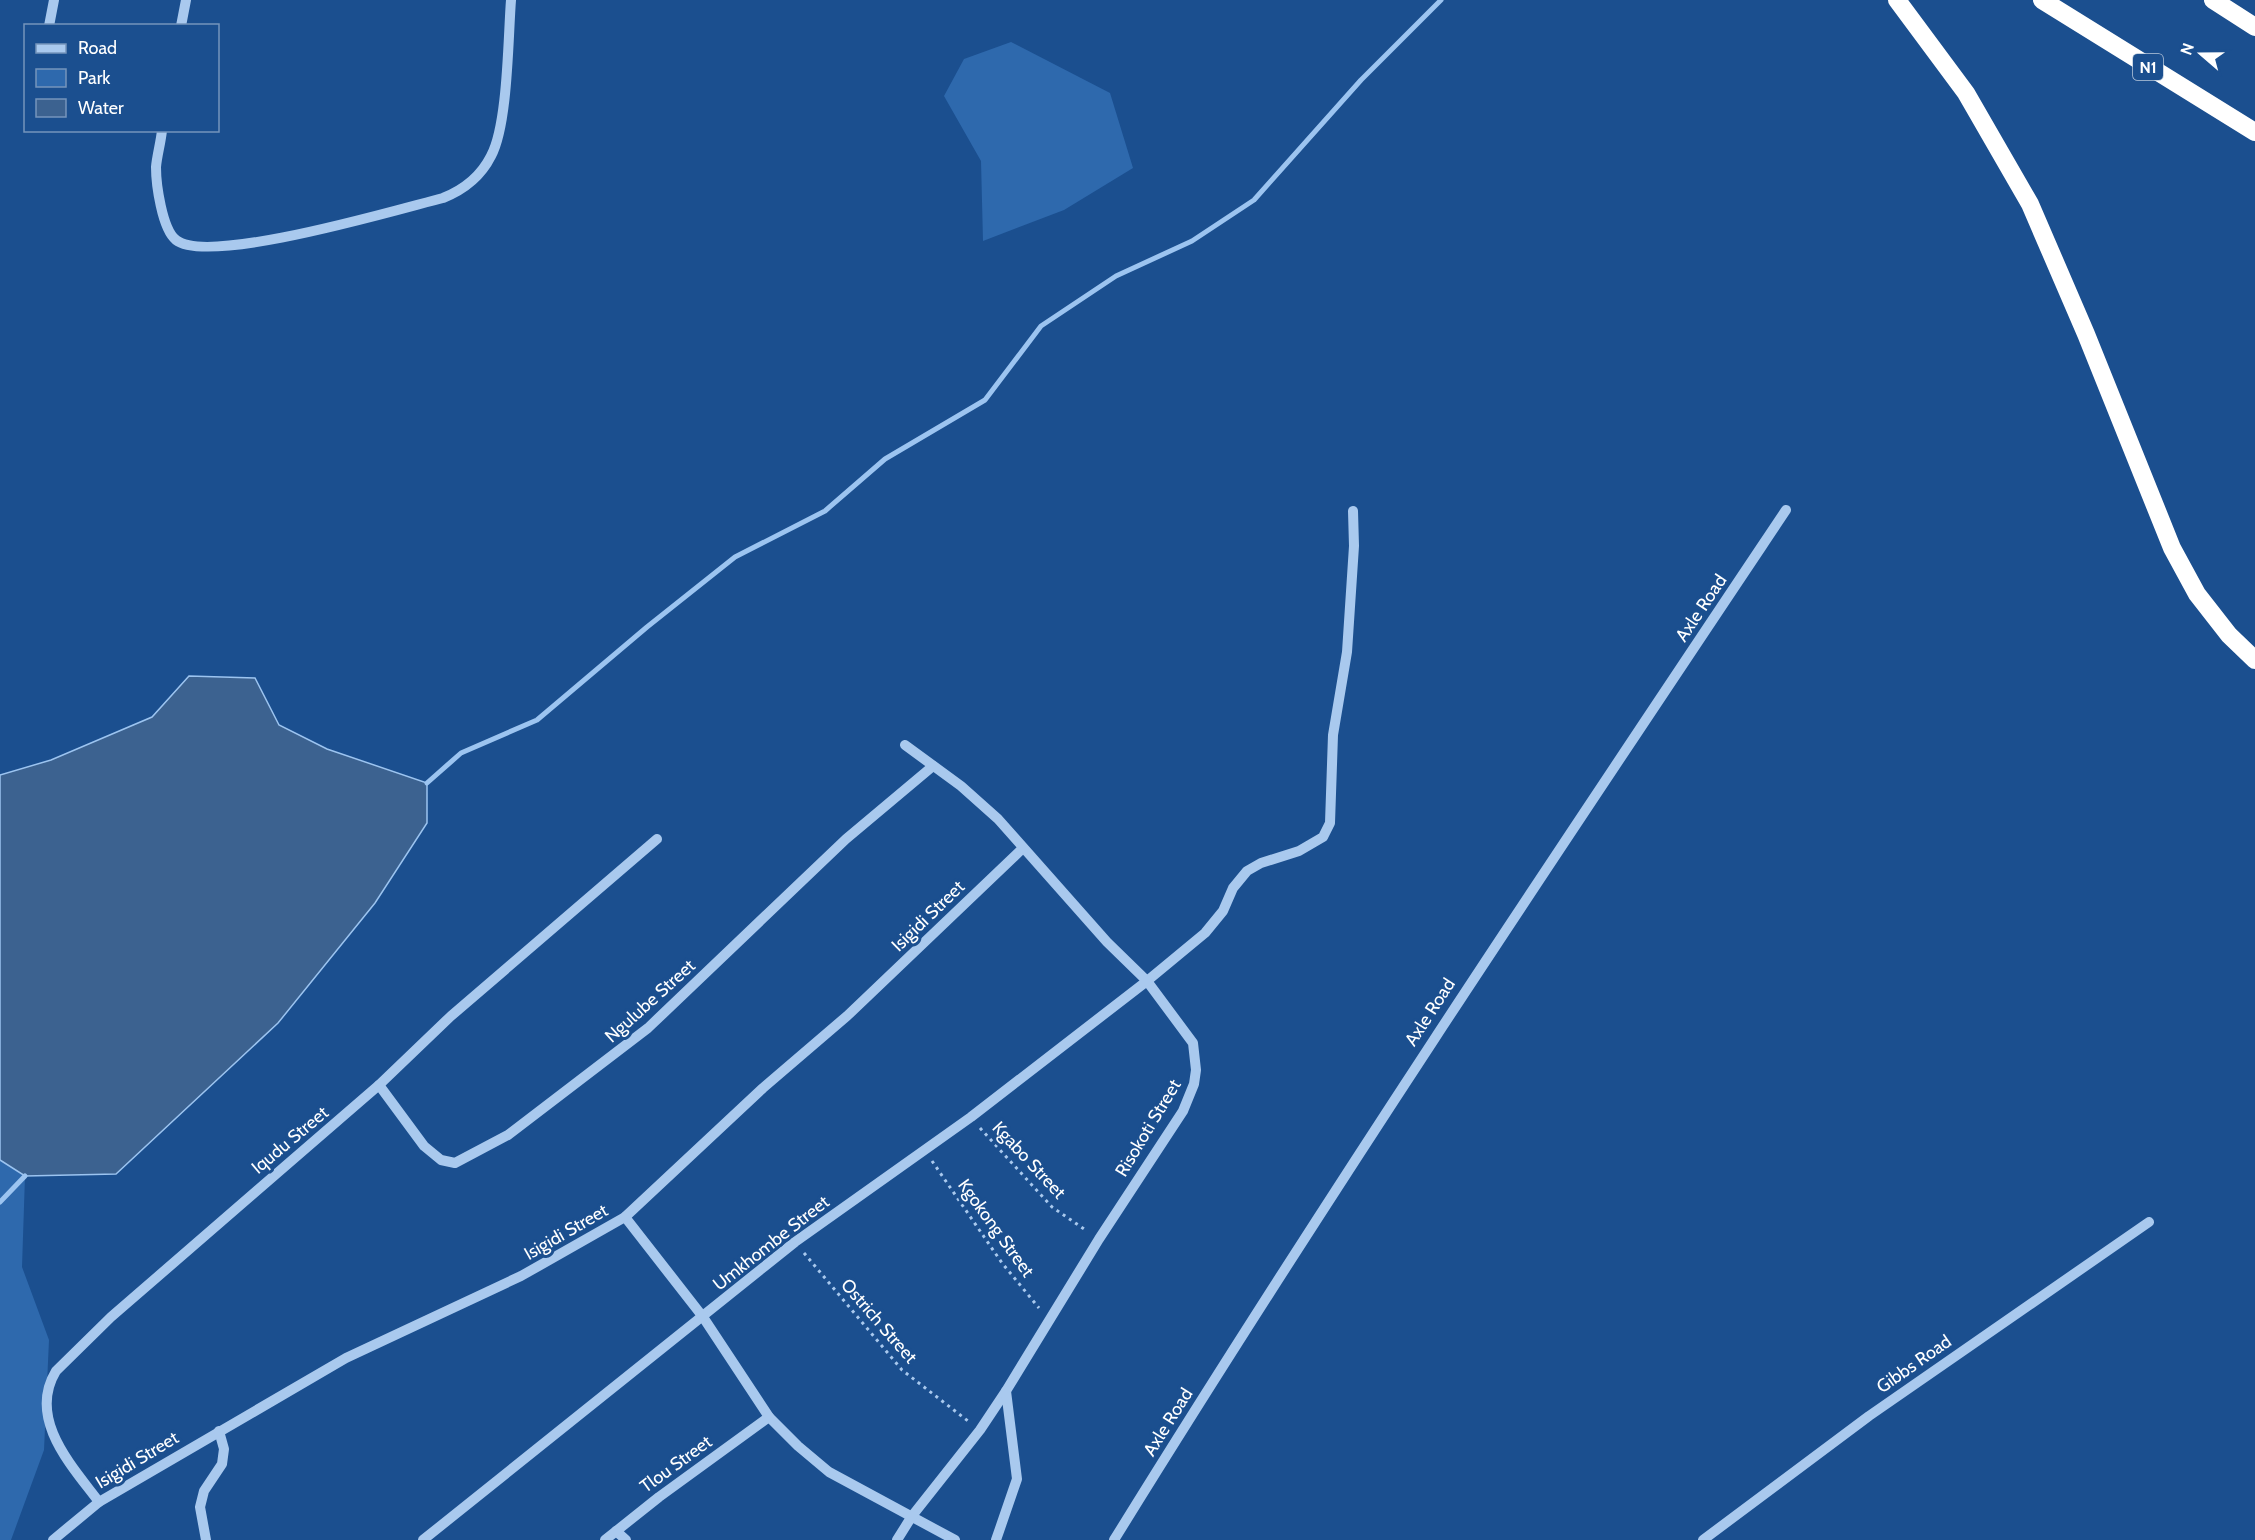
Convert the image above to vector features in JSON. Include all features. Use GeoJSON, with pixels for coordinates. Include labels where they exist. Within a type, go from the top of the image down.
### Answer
{"type":"FeatureCollection","features":[{"type":"Feature","properties":{"kind":"highway"},"geometry":{"type":"LineString","coordinates":[[1897,0],[1966,93],[2026,195],[2086,334],[2172,548],[2197,594],[2229,635],[2255,660]]}},
{"type":"Feature","properties":{"kind":"highway","name":"N1"},"geometry":{"type":"LineString","coordinates":[[2042,0],[2255,132]]}},
{"type":"Feature","properties":{"kind":"highway"},"geometry":{"type":"LineString","coordinates":[[2213,0],[2255,27]]}},
{"type":"Feature","properties":{"kind":"street"},"geometry":{"type":"LineString","coordinates":[[49,24],[54,0]]}},
{"type":"Feature","properties":{"kind":"street"},"geometry":{"type":"LineString","coordinates":[[181,24],[186,0]]}},
{"type":"Feature","properties":{"kind":"street"},"geometry":{"type":"LineString","coordinates":[[162,132],[156,167],[162,207],[168,231],[176,240],[187,246],[203,248],[252,243],[443,198],[459,191],[476,176],[489,161],[495,146],[501,123],[511,0]]}},
{"type":"Feature","properties":{"kind":"street","name":"Axle Road"},"geometry":{"type":"LineString","coordinates":[[1114,1540],[1456,1003],[1786,510]]}},
{"type":"Feature","properties":{"kind":"street","name":"Umkhombe Street"},"geometry":{"type":"LineString","coordinates":[[423,1540],[795,1242],[971,1117],[1146,981],[1204,933],[1223,911],[1233,888],[1247,871],[1261,863],[1313,844],[1323,837],[1330,824],[1332,735],[1347,652],[1354,546],[1353,511]]}},
{"type":"Feature","properties":{"kind":"street","name":"Risokoti Street"},"geometry":{"type":"LineString","coordinates":[[897,1540],[912,1516],[980,1430],[1006,1391],[1099,1239],[1182,1110],[1194,1084],[1196,1070],[1193,1043],[1146,981],[1022,849],[998,819],[905,745]]}},
{"type":"Feature","properties":{"kind":"street","name":"Ngulube Street"},"geometry":{"type":"LineString","coordinates":[[379,1085],[424,1146],[441,1160],[455,1162],[508,1134],[648,1028],[846,839],[933,766]]}},
{"type":"Feature","properties":{"kind":"street","name":"Iqudu Street"},"geometry":{"type":"LineString","coordinates":[[99,1502],[52,1436],[48,1399],[56,1371],[137,1294],[379,1085],[451,1016],[657,838]]}},
{"type":"Feature","properties":{"kind":"street","name":"Isigidi Street"},"geometry":{"type":"LineString","coordinates":[[53,1540],[99,1502],[346,1358],[521,1276],[625,1217],[763,1088],[847,1016],[1022,849]]}},
{"type":"Feature","properties":{"kind":"street"},"geometry":{"type":"LineString","coordinates":[[625,1217],[703,1317],[769,1417],[798,1446],[829,1472],[955,1540]]}},
{"type":"Feature","properties":{"kind":"street","name":"Gibbs Road"},"geometry":{"type":"LineString","coordinates":[[1703,1540],[1869,1416],[2149,1222]]}},
{"type":"Feature","properties":{"kind":"street"},"geometry":{"type":"LineString","coordinates":[[996,1540],[1017,1479],[1006,1391]]}},
{"type":"Feature","properties":{"kind":"street","name":"Tlou Street"},"geometry":{"type":"LineString","coordinates":[[605,1540],[769,1417]]}},
{"type":"Feature","properties":{"kind":"street"},"geometry":{"type":"LineString","coordinates":[[206,1540],[200,1508],[204,1491],[222,1464],[224,1449],[219,1431]]}},
{"type":"Feature","properties":{"kind":"street"},"geometry":{"type":"LineString","coordinates":[[616,1531],[626,1540]]}},
{"type":"Feature","properties":{"kind":"path","name":"Kgabo Street"},"geometry":{"type":"LineString","coordinates":[[971,1117],[1052,1207],[1099,1239]]}},
{"type":"Feature","properties":{"kind":"path","name":"Kgokong Street"},"geometry":{"type":"LineString","coordinates":[[924,1150],[1002,1263],[1049,1321]]}},
{"type":"Feature","properties":{"kind":"path","name":"Ostrich Street"},"geometry":{"type":"LineString","coordinates":[[795,1242],[902,1370],[980,1430]]}},
{"type":"Feature","properties":{"kind":"green space"},"geometry":{"type":"Polygon","coordinates":[[[1011,42],[1110,93],[1133,168],[1064,210],[983,241],[981,161],[944,96],[964,59],[1011,42]]]}},
{"type":"Feature","properties":{"kind":"green space"},"geometry":{"type":"Polygon","coordinates":[[[0,1160],[25,1176],[22,1267],[49,1340],[44,1450],[11,1540],[0,1540],[0,1160]]]}},
{"type":"Feature","properties":{"kind":"water"},"geometry":{"type":"Polygon","coordinates":[[[189,676],[255,678],[279,725],[327,749],[427,783],[427,823],[375,903],[278,1023],[116,1174],[25,1176],[0,1160],[0,775],[51,760],[152,717],[189,676]]]}},
{"type":"Feature","properties":{"kind":"waterway"},"geometry":{"type":"LineString","coordinates":[[427,783],[461,753],[537,720],[647,627],[735,557],[825,511],[885,459],[985,400],[1041,326],[1116,276],[1192,241],[1254,200],[1361,80],[1441,0]]}},
{"type":"Feature","properties":{"kind":"waterway"},"geometry":{"type":"LineString","coordinates":[[0,1202],[25,1176]]}}]}
